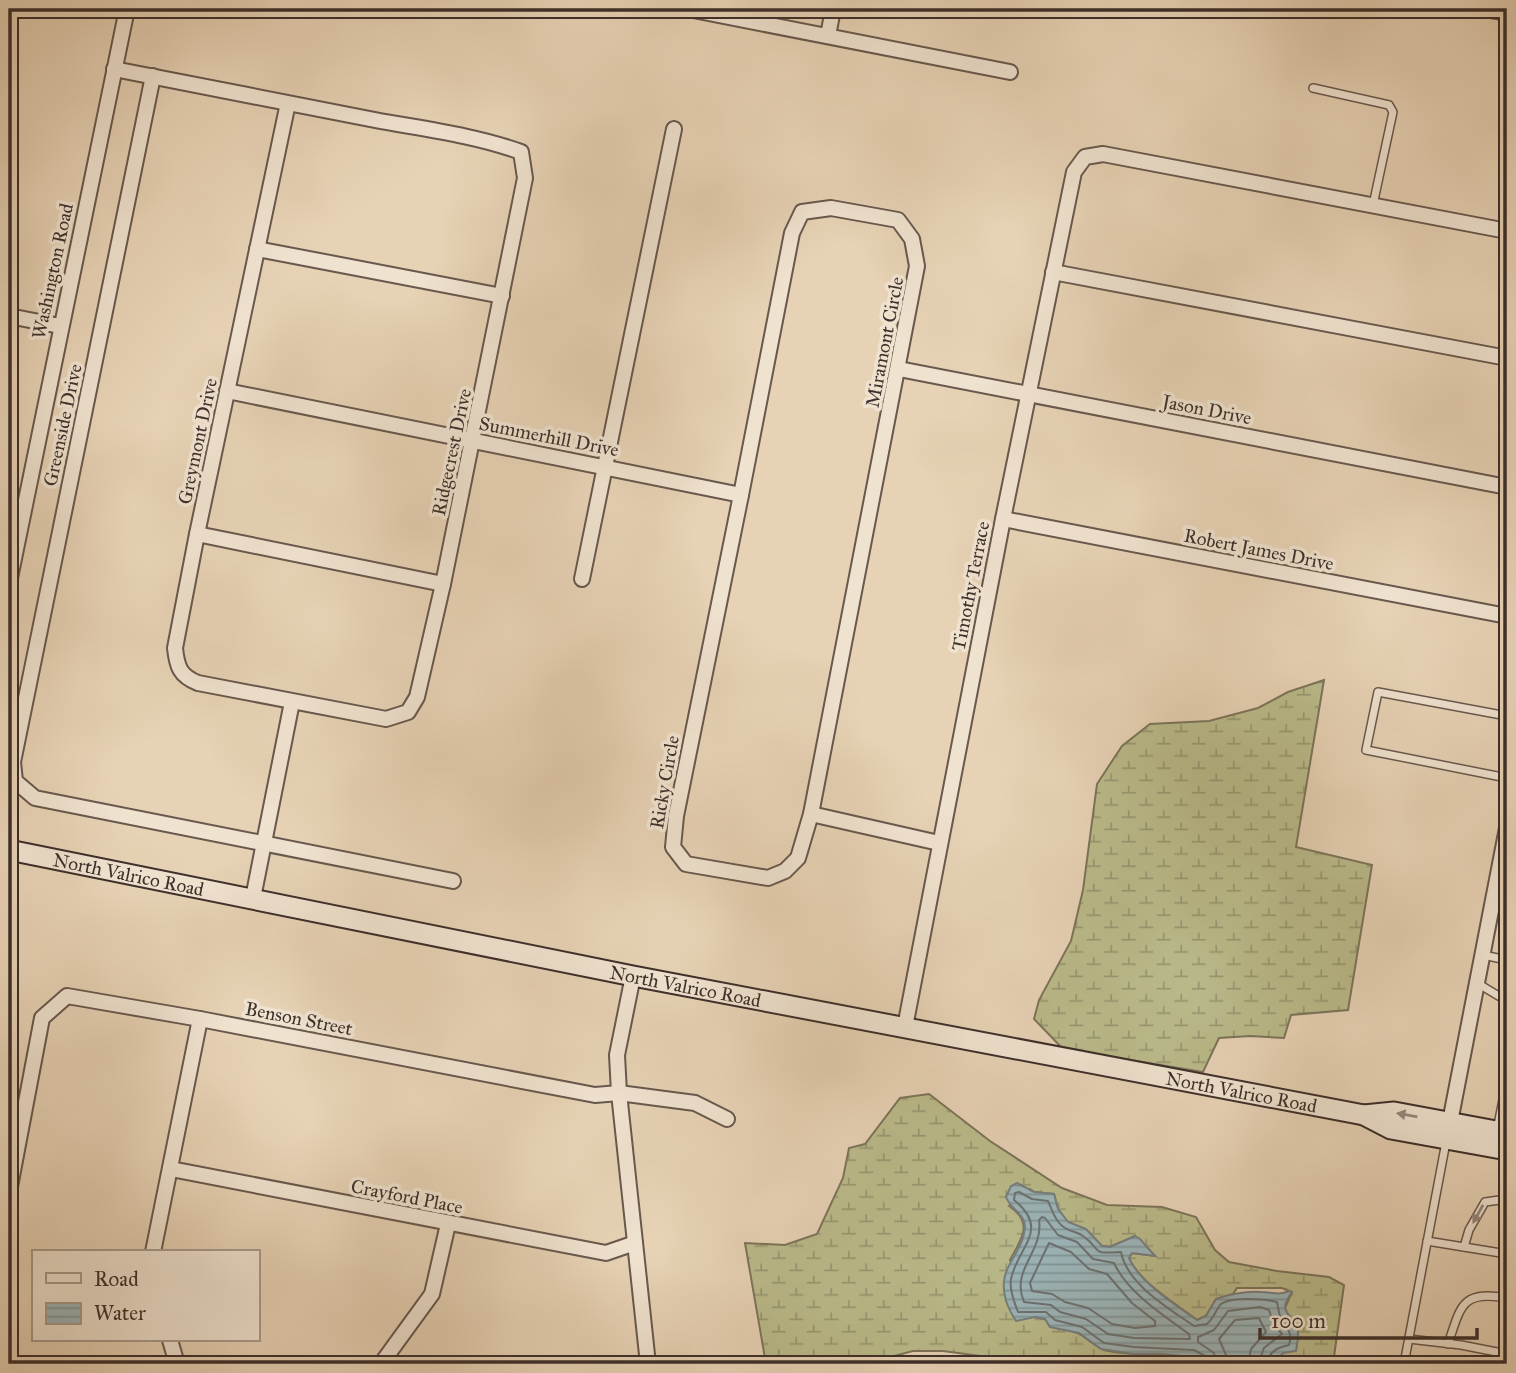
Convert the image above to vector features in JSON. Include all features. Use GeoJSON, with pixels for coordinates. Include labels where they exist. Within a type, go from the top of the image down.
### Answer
{"type":"FeatureCollection","features":[{"type":"Feature","properties":{"kind":"street","name":"Washington Road"},"geometry":{"type":"LineString","coordinates":[[9,583],[127,9]]}},
{"type":"Feature","properties":{"kind":"street"},"geometry":{"type":"LineString","coordinates":[[688,9],[1010,72]]}},
{"type":"Feature","properties":{"kind":"street"},"geometry":{"type":"LineString","coordinates":[[828,36],[833,9]]}},
{"type":"Feature","properties":{"kind":"street"},"geometry":{"type":"LineString","coordinates":[[1484,9],[1507,13]]}},
{"type":"Feature","properties":{"kind":"street"},"geometry":{"type":"LineString","coordinates":[[114,69],[288,103]]}},
{"type":"Feature","properties":{"kind":"street","name":"Greenside Drive"},"geometry":{"type":"LineString","coordinates":[[153,76],[13,762],[15,782],[35,798],[262,844]]}},
{"type":"Feature","properties":{"kind":"street","name":"Ridgecrest Drive"},"geometry":{"type":"LineString","coordinates":[[288,103],[500,144],[520,152],[525,178],[443,584],[417,697],[408,712],[386,719],[292,702]]}},
{"type":"Feature","properties":{"kind":"street","name":"Greymont Drive"},"geometry":{"type":"LineString","coordinates":[[288,103],[175,648],[177,667],[186,679],[292,702]]}},
{"type":"Feature","properties":{"kind":"street"},"geometry":{"type":"LineString","coordinates":[[582,579],[674,129]]}},
{"type":"Feature","properties":{"kind":"street","name":"Timothy Terrace"},"geometry":{"type":"LineString","coordinates":[[905,1027],[1003,519],[1074,172],[1085,157],[1103,154],[1373,205]]}},
{"type":"Feature","properties":{"kind":"street"},"geometry":{"type":"LineString","coordinates":[[1373,205],[1507,231]]}},
{"type":"Feature","properties":{"kind":"street","name":"Miramont Circle"},"geometry":{"type":"LineString","coordinates":[[741,495],[792,233],[802,212],[831,208],[898,220],[912,239],[917,266],[811,814]]}},
{"type":"Feature","properties":{"kind":"street"},"geometry":{"type":"LineString","coordinates":[[257,249],[502,296]]}},
{"type":"Feature","properties":{"kind":"street"},"geometry":{"type":"LineString","coordinates":[[1053,272],[1507,358]]}},
{"type":"Feature","properties":{"kind":"street"},"geometry":{"type":"LineString","coordinates":[[9,316],[60,326]]}},
{"type":"Feature","properties":{"kind":"street","name":"Jason Drive"},"geometry":{"type":"LineString","coordinates":[[899,369],[1507,487]]}},
{"type":"Feature","properties":{"kind":"street","name":"Summerhill Drive"},"geometry":{"type":"LineString","coordinates":[[227,391],[741,495]]}},
{"type":"Feature","properties":{"kind":"street","name":"Ricky Circle"},"geometry":{"type":"LineString","coordinates":[[741,495],[676,816],[673,847],[686,864],[768,878],[785,871],[799,858],[811,814]]}},
{"type":"Feature","properties":{"kind":"street","name":"Robert James Drive"},"geometry":{"type":"LineString","coordinates":[[1003,519],[1507,617]]}},
{"type":"Feature","properties":{"kind":"street"},"geometry":{"type":"LineString","coordinates":[[197,534],[443,584]]}},
{"type":"Feature","properties":{"kind":"street"},"geometry":{"type":"LineString","coordinates":[[253,898],[292,702]]}},
{"type":"Feature","properties":{"kind":"street"},"geometry":{"type":"LineString","coordinates":[[811,814],[939,843]]}},
{"type":"Feature","properties":{"kind":"street"},"geometry":{"type":"LineString","coordinates":[[1448,1131],[1507,828]]}},
{"type":"Feature","properties":{"kind":"street"},"geometry":{"type":"LineString","coordinates":[[262,844],[453,881]]}},
{"type":"Feature","properties":{"kind":"street","name":"North Valrico Road"},"geometry":{"type":"LineString","coordinates":[[9,850],[634,976],[1364,1115],[1394,1112],[1507,1150]]}},
{"type":"Feature","properties":{"kind":"street"},"geometry":{"type":"LineString","coordinates":[[634,976],[617,1055],[648,1364]]}},
{"type":"Feature","properties":{"kind":"street","name":"Benson Street"},"geometry":{"type":"LineString","coordinates":[[9,1192],[42,1018],[67,996],[595,1095],[619,1093],[695,1103],[727,1119]]}},
{"type":"Feature","properties":{"kind":"street"},"geometry":{"type":"LineString","coordinates":[[153,1250],[200,1019]]}},
{"type":"Feature","properties":{"kind":"street","name":"North Valrico Road"},"geometry":{"type":"LineString","coordinates":[[1448,1131],[1502,1132]]}},
{"type":"Feature","properties":{"kind":"street","name":"Crayford Place"},"geometry":{"type":"LineString","coordinates":[[171,1169],[606,1253],[635,1243]]}},
{"type":"Feature","properties":{"kind":"street"},"geometry":{"type":"LineString","coordinates":[[382,1364],[432,1294],[448,1224]]}},
{"type":"Feature","properties":{"kind":"street"},"geometry":{"type":"LineString","coordinates":[[171,1342],[177,1364]]}},
{"type":"Feature","properties":{"kind":"lane"},"geometry":{"type":"LineString","coordinates":[[1313,88],[1389,105],[1393,112],[1373,205]]}},
{"type":"Feature","properties":{"kind":"lane"},"geometry":{"type":"LineString","coordinates":[[1507,716],[1378,692],[1366,750],[1507,778]]}},
{"type":"Feature","properties":{"kind":"lane"},"geometry":{"type":"LineString","coordinates":[[1483,955],[1507,960]]}},
{"type":"Feature","properties":{"kind":"lane"},"geometry":{"type":"LineString","coordinates":[[1477,983],[1507,1001]]}},
{"type":"Feature","properties":{"kind":"lane"},"geometry":{"type":"LineString","coordinates":[[1502,1132],[1507,1080]]}},
{"type":"Feature","properties":{"kind":"lane"},"geometry":{"type":"LineString","coordinates":[[1404,1364],[1448,1131]]}},
{"type":"Feature","properties":{"kind":"lane"},"geometry":{"type":"LineString","coordinates":[[1464,1247],[1469,1230],[1485,1202],[1507,1199]]}},
{"type":"Feature","properties":{"kind":"lane"},"geometry":{"type":"LineString","coordinates":[[1427,1241],[1507,1254]]}},
{"type":"Feature","properties":{"kind":"lane"},"geometry":{"type":"LineString","coordinates":[[1448,1344],[1461,1306],[1468,1299],[1494,1296],[1507,1298]]}},
{"type":"Feature","properties":{"kind":"lane"},"geometry":{"type":"LineString","coordinates":[[1409,1339],[1507,1354]]}},
{"type":"Feature","properties":{"kind":"green space"},"geometry":{"type":"Polygon","coordinates":[[[1324,680],[1296,847],[1372,865],[1348,1010],[1291,1015],[1284,1038],[1219,1038],[1203,1072],[1063,1049],[1034,1019],[1039,1000],[1071,941],[1083,890],[1097,784],[1122,746],[1150,724],[1209,721],[1258,708],[1288,692],[1324,680]]]}},
{"type":"Feature","properties":{"kind":"green space"},"geometry":{"type":"Polygon","coordinates":[[[929,1094],[990,1141],[1062,1188],[1107,1205],[1162,1207],[1196,1217],[1215,1250],[1229,1262],[1329,1277],[1344,1285],[1333,1364],[1273,1364],[1283,1353],[1293,1321],[1288,1318],[1285,1308],[1292,1292],[1282,1288],[1237,1288],[1233,1294],[1216,1299],[1206,1316],[1197,1320],[1159,1292],[1134,1267],[1129,1258],[1132,1253],[1155,1256],[1135,1236],[1110,1247],[1102,1246],[1086,1229],[1068,1222],[1058,1209],[1054,1194],[1034,1192],[1030,1189],[1009,1206],[1017,1212],[1023,1225],[1022,1238],[1010,1260],[1035,1317],[1045,1319],[1050,1326],[1078,1333],[1104,1350],[1181,1355],[1205,1364],[1040,1364],[943,1351],[913,1351],[875,1361],[843,1364],[766,1364],[745,1243],[785,1245],[817,1234],[843,1178],[849,1148],[865,1144],[900,1098],[929,1094]]]}},
{"type":"Feature","properties":{"kind":"water"},"geometry":{"type":"Polygon","coordinates":[[[1017,1183],[1034,1192],[1054,1194],[1058,1209],[1068,1222],[1086,1229],[1102,1246],[1110,1247],[1135,1236],[1140,1239],[1155,1256],[1132,1253],[1129,1258],[1134,1267],[1159,1292],[1197,1320],[1206,1316],[1216,1299],[1222,1297],[1250,1292],[1292,1292],[1285,1309],[1298,1330],[1296,1351],[1283,1353],[1273,1364],[1205,1364],[1193,1357],[1133,1354],[1101,1349],[1079,1333],[1050,1327],[1045,1319],[1035,1317],[1016,1321],[1007,1304],[1004,1279],[1025,1228],[1023,1219],[1006,1197],[1011,1186],[1017,1183]]]}}]}
